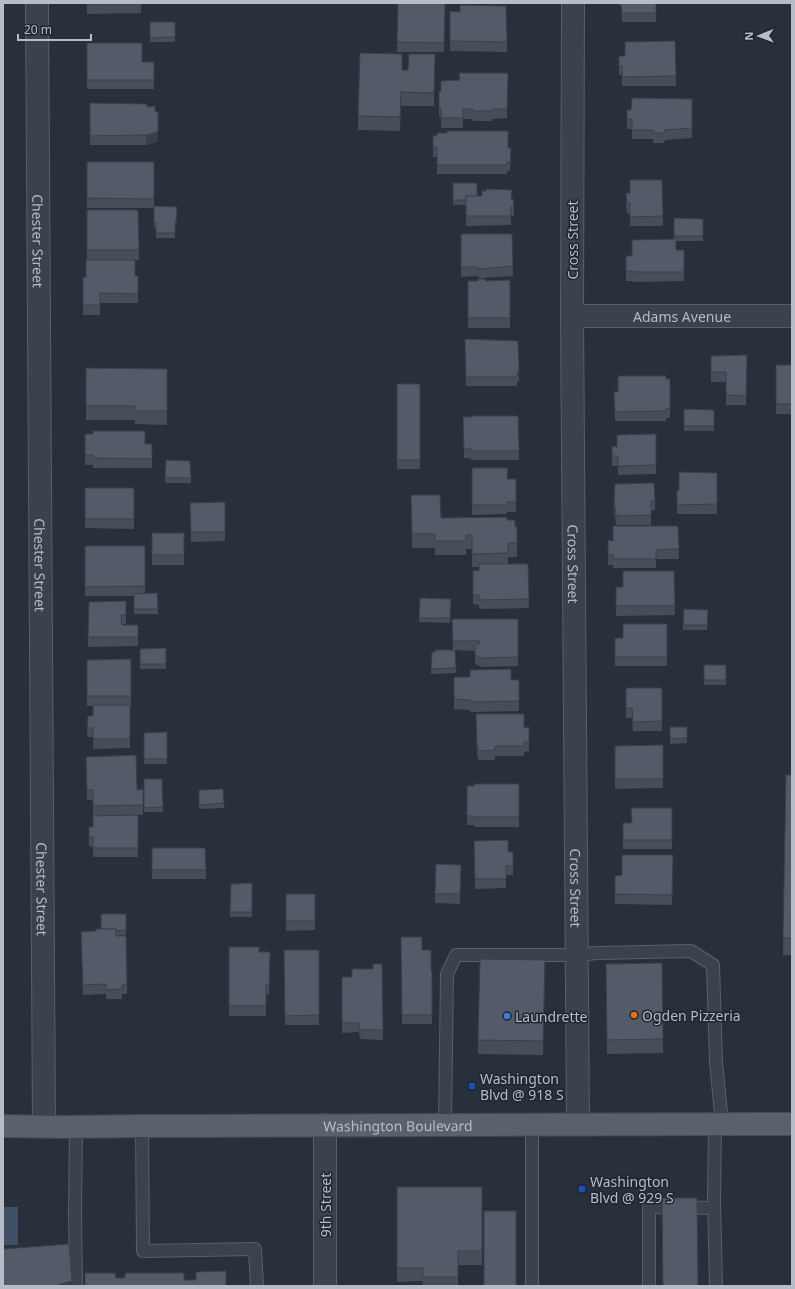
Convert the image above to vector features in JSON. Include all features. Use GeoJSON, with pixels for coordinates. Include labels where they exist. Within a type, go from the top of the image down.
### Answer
{"type":"FeatureCollection","features":[{"type":"Feature","properties":{"kind":"main road","name":"Washington Boulevard"},"geometry":{"type":"LineString","coordinates":[[3,1126],[792,1124]]}},
{"type":"Feature","properties":{"kind":"street","name":"Chester Street"},"geometry":{"type":"LineString","coordinates":[[37,3],[44,1126]]}},
{"type":"Feature","properties":{"kind":"street","name":"Cross Street"},"geometry":{"type":"LineString","coordinates":[[573,3],[572,316],[578,1124]]}},
{"type":"Feature","properties":{"kind":"street","name":"Adams Avenue"},"geometry":{"type":"LineString","coordinates":[[572,316],[792,316]]}},
{"type":"Feature","properties":{"kind":"street","name":"9th Street"},"geometry":{"type":"LineString","coordinates":[[325,1125],[325,1286]]}},
{"type":"Feature","properties":{"kind":"lane"},"geometry":{"type":"LineString","coordinates":[[445,1125],[447,974],[456,955],[577,955],[597,953],[691,951],[713,965],[718,1124],[714,1208],[716,1286]]}},
{"type":"Feature","properties":{"kind":"lane"},"geometry":{"type":"LineString","coordinates":[[532,1125],[532,1286]]}},
{"type":"Feature","properties":{"kind":"lane"},"geometry":{"type":"LineString","coordinates":[[142,1126],[143,1251],[256,1249],[256,1286]]}},
{"type":"Feature","properties":{"kind":"lane"},"geometry":{"type":"LineString","coordinates":[[76,1127],[76,1286]]}},
{"type":"Feature","properties":{"kind":"lane"},"geometry":{"type":"LineString","coordinates":[[649,1286],[649,1207],[714,1208]]}},
{"type":"Feature","properties":{"kind":"water"},"geometry":{"type":"Polygon","coordinates":[[[3,1207],[18,1207],[18,1245],[3,1245],[3,1207]]]}},
{"type":"Feature","properties":{"kind":"building"},"geometry":{"type":"Polygon","coordinates":[[[141,3],[141,4],[87,4],[141,3]]]}},
{"type":"Feature","properties":{"kind":"building"},"geometry":{"type":"Polygon","coordinates":[[[398,3],[445,3],[444,43],[397,42],[398,3]]]}},
{"type":"Feature","properties":{"kind":"building"},"geometry":{"type":"Polygon","coordinates":[[[621,3],[656,3],[656,13],[622,13],[621,3]]]}},
{"type":"Feature","properties":{"kind":"building"},"geometry":{"type":"Polygon","coordinates":[[[460,5],[506,6],[507,42],[450,41],[450,11],[460,12],[460,5]]]}},
{"type":"Feature","properties":{"kind":"building"},"geometry":{"type":"Polygon","coordinates":[[[150,22],[175,22],[175,37],[150,38],[150,22]]]}},
{"type":"Feature","properties":{"kind":"building"},"geometry":{"type":"Polygon","coordinates":[[[675,41],[676,76],[622,77],[622,66],[619,66],[619,56],[625,56],[625,42],[675,41]]]}},
{"type":"Feature","properties":{"kind":"building"},"geometry":{"type":"Polygon","coordinates":[[[87,43],[142,43],[142,62],[154,62],[154,80],[87,80],[87,43]]]}},
{"type":"Feature","properties":{"kind":"building"},"geometry":{"type":"Polygon","coordinates":[[[360,53],[402,54],[402,70],[408,70],[409,54],[435,54],[434,93],[401,92],[400,117],[358,116],[360,53]]]}},
{"type":"Feature","properties":{"kind":"building"},"geometry":{"type":"Polygon","coordinates":[[[459,73],[508,73],[507,109],[473,111],[473,109],[463,109],[463,118],[441,118],[441,108],[439,108],[439,91],[441,91],[441,81],[460,80],[459,73]]]}},
{"type":"Feature","properties":{"kind":"building"},"geometry":{"type":"Polygon","coordinates":[[[632,98],[692,99],[692,128],[665,130],[664,133],[653,133],[653,130],[632,130],[632,119],[627,120],[627,110],[631,110],[632,98]]]}},
{"type":"Feature","properties":{"kind":"building"},"geometry":{"type":"Polygon","coordinates":[[[90,103],[147,104],[147,107],[155,106],[155,111],[158,113],[158,132],[146,135],[90,136],[90,103]]]}},
{"type":"Feature","properties":{"kind":"building"},"geometry":{"type":"Polygon","coordinates":[[[447,131],[508,131],[508,148],[511,148],[510,162],[507,162],[507,165],[437,165],[437,147],[433,147],[433,136],[437,136],[437,133],[447,133],[447,131]]]}},
{"type":"Feature","properties":{"kind":"building"},"geometry":{"type":"Polygon","coordinates":[[[87,162],[154,162],[154,199],[87,198],[87,162]]]}},
{"type":"Feature","properties":{"kind":"building"},"geometry":{"type":"Polygon","coordinates":[[[630,180],[662,180],[663,216],[630,217],[630,203],[627,203],[626,193],[630,193],[630,180]]]}},
{"type":"Feature","properties":{"kind":"building"},"geometry":{"type":"Polygon","coordinates":[[[453,183],[477,183],[477,196],[466,196],[466,200],[453,200],[453,183]]]}},
{"type":"Feature","properties":{"kind":"building"},"geometry":{"type":"Polygon","coordinates":[[[486,189],[512,190],[511,199],[513,199],[514,207],[511,207],[511,216],[466,216],[466,196],[482,196],[482,191],[486,191],[486,189]]]}},
{"type":"Feature","properties":{"kind":"building"},"geometry":{"type":"Polygon","coordinates":[[[154,206],[177,207],[175,233],[156,233],[156,223],[154,223],[154,206]]]}},
{"type":"Feature","properties":{"kind":"building"},"geometry":{"type":"Polygon","coordinates":[[[87,210],[138,210],[139,250],[87,250],[87,210]]]}},
{"type":"Feature","properties":{"kind":"building"},"geometry":{"type":"Polygon","coordinates":[[[674,218],[703,219],[703,236],[674,236],[674,218]]]}},
{"type":"Feature","properties":{"kind":"building"},"geometry":{"type":"Polygon","coordinates":[[[461,234],[512,234],[513,266],[480,269],[476,267],[461,267],[461,234]]]}},
{"type":"Feature","properties":{"kind":"building"},"geometry":{"type":"Polygon","coordinates":[[[676,239],[676,250],[684,250],[684,272],[626,271],[626,256],[632,256],[632,240],[676,239]]]}},
{"type":"Feature","properties":{"kind":"building"},"geometry":{"type":"Polygon","coordinates":[[[86,260],[135,260],[135,276],[138,276],[138,294],[100,293],[100,305],[83,305],[83,277],[86,278],[86,260]]]}},
{"type":"Feature","properties":{"kind":"building"},"geometry":{"type":"Polygon","coordinates":[[[478,279],[485,279],[486,281],[510,280],[510,318],[468,318],[468,281],[478,281],[478,279]]]}},
{"type":"Feature","properties":{"kind":"building"},"geometry":{"type":"Polygon","coordinates":[[[465,339],[518,341],[519,372],[517,372],[517,377],[466,377],[465,339]]]}},
{"type":"Feature","properties":{"kind":"building"},"geometry":{"type":"Polygon","coordinates":[[[747,355],[746,396],[726,395],[726,372],[711,372],[711,356],[747,355]]]}},
{"type":"Feature","properties":{"kind":"building"},"geometry":{"type":"Polygon","coordinates":[[[776,365],[792,365],[792,404],[776,404],[776,365]]]}},
{"type":"Feature","properties":{"kind":"building"},"geometry":{"type":"Polygon","coordinates":[[[86,368],[167,369],[167,411],[135,411],[135,406],[86,406],[86,368]]]}},
{"type":"Feature","properties":{"kind":"building"},"geometry":{"type":"Polygon","coordinates":[[[618,376],[666,376],[666,379],[670,379],[670,409],[666,409],[666,411],[615,412],[614,392],[618,392],[618,376]]]}},
{"type":"Feature","properties":{"kind":"building"},"geometry":{"type":"Polygon","coordinates":[[[397,384],[420,384],[420,460],[397,460],[397,384]]]}},
{"type":"Feature","properties":{"kind":"building"},"geometry":{"type":"Polygon","coordinates":[[[684,409],[714,410],[714,426],[684,426],[684,409]]]}},
{"type":"Feature","properties":{"kind":"building"},"geometry":{"type":"Polygon","coordinates":[[[518,416],[519,451],[471,451],[471,449],[464,449],[463,417],[518,416]]]}},
{"type":"Feature","properties":{"kind":"building"},"geometry":{"type":"Polygon","coordinates":[[[93,431],[145,431],[145,444],[152,444],[152,459],[93,458],[93,455],[85,455],[85,434],[93,434],[93,431]]]}},
{"type":"Feature","properties":{"kind":"building"},"geometry":{"type":"Polygon","coordinates":[[[656,434],[656,465],[618,466],[618,456],[612,456],[612,446],[617,447],[617,435],[656,434]]]}},
{"type":"Feature","properties":{"kind":"building"},"geometry":{"type":"Polygon","coordinates":[[[166,460],[190,461],[191,478],[165,478],[166,460]]]}},
{"type":"Feature","properties":{"kind":"building"},"geometry":{"type":"Polygon","coordinates":[[[472,468],[508,468],[507,479],[516,479],[516,502],[507,502],[507,505],[472,505],[472,468]]]}},
{"type":"Feature","properties":{"kind":"building"},"geometry":{"type":"Polygon","coordinates":[[[679,472],[717,473],[717,504],[677,505],[679,472]]]}},
{"type":"Feature","properties":{"kind":"building"},"geometry":{"type":"Polygon","coordinates":[[[654,483],[655,501],[651,501],[651,515],[616,516],[614,505],[615,484],[654,483]]]}},
{"type":"Feature","properties":{"kind":"building"},"geometry":{"type":"Polygon","coordinates":[[[85,488],[134,488],[134,519],[85,519],[85,488]]]}},
{"type":"Feature","properties":{"kind":"building"},"geometry":{"type":"Polygon","coordinates":[[[411,495],[440,495],[441,518],[507,517],[507,520],[515,520],[515,527],[517,527],[517,543],[508,543],[508,553],[472,554],[472,535],[466,535],[466,541],[435,541],[435,534],[412,534],[411,495]]]}},
{"type":"Feature","properties":{"kind":"building"},"geometry":{"type":"Polygon","coordinates":[[[225,502],[225,532],[191,532],[190,503],[225,502]]]}},
{"type":"Feature","properties":{"kind":"building"},"geometry":{"type":"Polygon","coordinates":[[[613,526],[678,526],[679,549],[656,550],[656,559],[613,559],[613,555],[608,555],[608,540],[613,541],[613,526]]]}},
{"type":"Feature","properties":{"kind":"building"},"geometry":{"type":"Polygon","coordinates":[[[152,533],[184,533],[184,555],[152,555],[152,533]]]}},
{"type":"Feature","properties":{"kind":"building"},"geometry":{"type":"Polygon","coordinates":[[[85,546],[145,546],[145,586],[85,587],[85,546]]]}},
{"type":"Feature","properties":{"kind":"building"},"geometry":{"type":"Polygon","coordinates":[[[479,564],[528,564],[529,599],[479,600],[479,595],[473,595],[473,570],[479,571],[479,564]]]}},
{"type":"Feature","properties":{"kind":"building"},"geometry":{"type":"Polygon","coordinates":[[[623,571],[674,571],[675,606],[616,606],[616,587],[623,587],[623,571]]]}},
{"type":"Feature","properties":{"kind":"building"},"geometry":{"type":"Polygon","coordinates":[[[157,593],[158,609],[134,609],[134,594],[157,593]]]}},
{"type":"Feature","properties":{"kind":"building"},"geometry":{"type":"Polygon","coordinates":[[[420,598],[451,599],[450,618],[419,618],[420,598]]]}},
{"type":"Feature","properties":{"kind":"building"},"geometry":{"type":"Polygon","coordinates":[[[126,601],[126,615],[121,615],[122,625],[138,625],[138,637],[88,637],[89,602],[126,601]]]}},
{"type":"Feature","properties":{"kind":"building"},"geometry":{"type":"Polygon","coordinates":[[[684,609],[708,610],[707,625],[683,625],[684,609]]]}},
{"type":"Feature","properties":{"kind":"building"},"geometry":{"type":"Polygon","coordinates":[[[452,619],[518,619],[518,657],[481,658],[475,655],[475,645],[480,643],[480,641],[453,641],[452,619]]]}},
{"type":"Feature","properties":{"kind":"building"},"geometry":{"type":"Polygon","coordinates":[[[623,624],[667,624],[667,657],[615,657],[615,638],[623,638],[623,624]]]}},
{"type":"Feature","properties":{"kind":"building"},"geometry":{"type":"Polygon","coordinates":[[[166,648],[166,664],[140,664],[140,649],[166,648]]]}},
{"type":"Feature","properties":{"kind":"building"},"geometry":{"type":"Polygon","coordinates":[[[435,650],[455,650],[456,668],[431,669],[432,652],[435,652],[435,650]]]}},
{"type":"Feature","properties":{"kind":"building"},"geometry":{"type":"Polygon","coordinates":[[[131,659],[131,696],[87,696],[87,660],[131,659]]]}},
{"type":"Feature","properties":{"kind":"building"},"geometry":{"type":"Polygon","coordinates":[[[704,665],[726,665],[726,680],[704,680],[704,665]]]}},
{"type":"Feature","properties":{"kind":"building"},"geometry":{"type":"Polygon","coordinates":[[[511,669],[511,680],[519,680],[519,701],[471,702],[470,700],[454,699],[454,677],[470,677],[470,670],[511,669]]]}},
{"type":"Feature","properties":{"kind":"building"},"geometry":{"type":"Polygon","coordinates":[[[626,688],[662,688],[662,721],[633,722],[632,708],[626,708],[626,688]]]}},
{"type":"Feature","properties":{"kind":"building"},"geometry":{"type":"Polygon","coordinates":[[[93,705],[130,705],[130,739],[93,739],[93,728],[87,728],[88,716],[93,716],[93,705]]]}},
{"type":"Feature","properties":{"kind":"building"},"geometry":{"type":"Polygon","coordinates":[[[476,714],[524,714],[524,728],[529,727],[529,742],[524,742],[524,746],[495,746],[495,750],[478,751],[476,714]]]}},
{"type":"Feature","properties":{"kind":"building"},"geometry":{"type":"Polygon","coordinates":[[[670,727],[687,727],[687,738],[670,739],[670,727]]]}},
{"type":"Feature","properties":{"kind":"building"},"geometry":{"type":"Polygon","coordinates":[[[167,732],[167,759],[144,759],[144,733],[167,732]]]}},
{"type":"Feature","properties":{"kind":"building"},"geometry":{"type":"Polygon","coordinates":[[[663,745],[663,779],[615,779],[615,746],[663,745]]]}},
{"type":"Feature","properties":{"kind":"building"},"geometry":{"type":"Polygon","coordinates":[[[136,755],[137,790],[143,789],[143,805],[93,806],[93,790],[87,790],[86,757],[136,755]]]}},
{"type":"Feature","properties":{"kind":"building"},"geometry":{"type":"Polygon","coordinates":[[[786,775],[792,775],[792,938],[783,938],[786,775]]]}},
{"type":"Feature","properties":{"kind":"building"},"geometry":{"type":"Polygon","coordinates":[[[144,779],[162,779],[163,807],[144,808],[144,779]]]}},
{"type":"Feature","properties":{"kind":"building"},"geometry":{"type":"Polygon","coordinates":[[[474,784],[519,784],[519,817],[467,816],[467,786],[474,786],[474,784]]]}},
{"type":"Feature","properties":{"kind":"building"},"geometry":{"type":"Polygon","coordinates":[[[223,789],[224,803],[199,805],[199,790],[223,789]]]}},
{"type":"Feature","properties":{"kind":"building"},"geometry":{"type":"Polygon","coordinates":[[[631,808],[672,808],[672,840],[623,840],[623,823],[632,823],[631,808]]]}},
{"type":"Feature","properties":{"kind":"building"},"geometry":{"type":"Polygon","coordinates":[[[138,815],[138,848],[93,848],[93,837],[89,837],[89,827],[93,827],[93,816],[138,815]]]}},
{"type":"Feature","properties":{"kind":"building"},"geometry":{"type":"Polygon","coordinates":[[[508,840],[508,852],[513,852],[513,866],[506,866],[506,879],[475,879],[474,841],[508,840]]]}},
{"type":"Feature","properties":{"kind":"building"},"geometry":{"type":"Polygon","coordinates":[[[152,848],[205,848],[206,870],[152,870],[152,848]]]}},
{"type":"Feature","properties":{"kind":"building"},"geometry":{"type":"Polygon","coordinates":[[[622,855],[673,855],[672,895],[615,894],[615,876],[622,875],[622,855]]]}},
{"type":"Feature","properties":{"kind":"building"},"geometry":{"type":"Polygon","coordinates":[[[436,864],[461,865],[460,894],[435,894],[436,864]]]}},
{"type":"Feature","properties":{"kind":"building"},"geometry":{"type":"Polygon","coordinates":[[[252,883],[252,912],[230,912],[231,884],[252,883]]]}},
{"type":"Feature","properties":{"kind":"building"},"geometry":{"type":"Polygon","coordinates":[[[286,894],[315,894],[315,921],[286,921],[286,894]]]}},
{"type":"Feature","properties":{"kind":"building"},"geometry":{"type":"Polygon","coordinates":[[[101,914],[126,914],[126,930],[116,931],[116,929],[101,929],[101,914]]]}},
{"type":"Feature","properties":{"kind":"building"},"geometry":{"type":"Polygon","coordinates":[[[96,929],[116,929],[116,936],[126,936],[127,984],[122,985],[122,989],[106,990],[106,984],[83,985],[81,932],[96,931],[96,929]]]}},
{"type":"Feature","properties":{"kind":"building"},"geometry":{"type":"Polygon","coordinates":[[[401,937],[422,937],[422,950],[431,950],[432,1015],[402,1015],[401,937]]]}},
{"type":"Feature","properties":{"kind":"building"},"geometry":{"type":"Polygon","coordinates":[[[229,947],[259,947],[259,952],[270,952],[269,985],[266,985],[266,1006],[229,1006],[229,947]]]}},
{"type":"Feature","properties":{"kind":"building"},"geometry":{"type":"Polygon","coordinates":[[[284,950],[319,950],[319,1015],[285,1016],[284,950]]]}},
{"type":"Feature","properties":{"kind":"building"},"geometry":{"type":"Polygon","coordinates":[[[480,959],[545,960],[543,1041],[478,1040],[480,959]]]}},
{"type":"Feature","properties":{"kind":"building","name":"Ogden Pizzeria"},"geometry":{"type":"Polygon","coordinates":[[[662,963],[663,1039],[607,1040],[606,964],[662,963]]]}},
{"type":"Feature","properties":{"kind":"building"},"geometry":{"type":"Polygon","coordinates":[[[373,964],[382,964],[383,1030],[360,1030],[359,1023],[342,1023],[342,977],[352,977],[352,969],[373,969],[373,964]]]}},
{"type":"Feature","properties":{"kind":"building"},"geometry":{"type":"Polygon","coordinates":[[[397,1187],[482,1187],[482,1251],[458,1251],[458,1277],[423,1277],[423,1268],[397,1268],[397,1187]]]}},
{"type":"Feature","properties":{"kind":"building"},"geometry":{"type":"Polygon","coordinates":[[[662,1198],[697,1198],[698,1286],[663,1286],[662,1198]]]}},
{"type":"Feature","properties":{"kind":"building"},"geometry":{"type":"Polygon","coordinates":[[[484,1211],[516,1211],[516,1286],[484,1286],[484,1211]]]}},
{"type":"Feature","properties":{"kind":"building"},"geometry":{"type":"Polygon","coordinates":[[[69,1244],[72,1281],[58,1286],[3,1286],[3,1249],[69,1244]]]}},
{"type":"Feature","properties":{"kind":"building"},"geometry":{"type":"Polygon","coordinates":[[[226,1271],[226,1286],[85,1286],[85,1273],[115,1273],[116,1278],[124,1278],[126,1273],[184,1273],[184,1280],[196,1280],[196,1272],[226,1271]]]}},
{"type":"Feature","properties":{"kind":"place","name":"Ogden Pizzeria"},"geometry":{"type":"Point","coordinates":[634,1015]}},
{"type":"Feature","properties":{"kind":"place","name":"Laundrette"},"geometry":{"type":"Point","coordinates":[507,1016]}},
{"type":"Feature","properties":{"kind":"place","name":"Washington Blvd @ 918 S"},"geometry":{"type":"Point","coordinates":[472,1086]}},
{"type":"Feature","properties":{"kind":"place","name":"Washington Blvd @ 929 S"},"geometry":{"type":"Point","coordinates":[582,1189]}}]}
